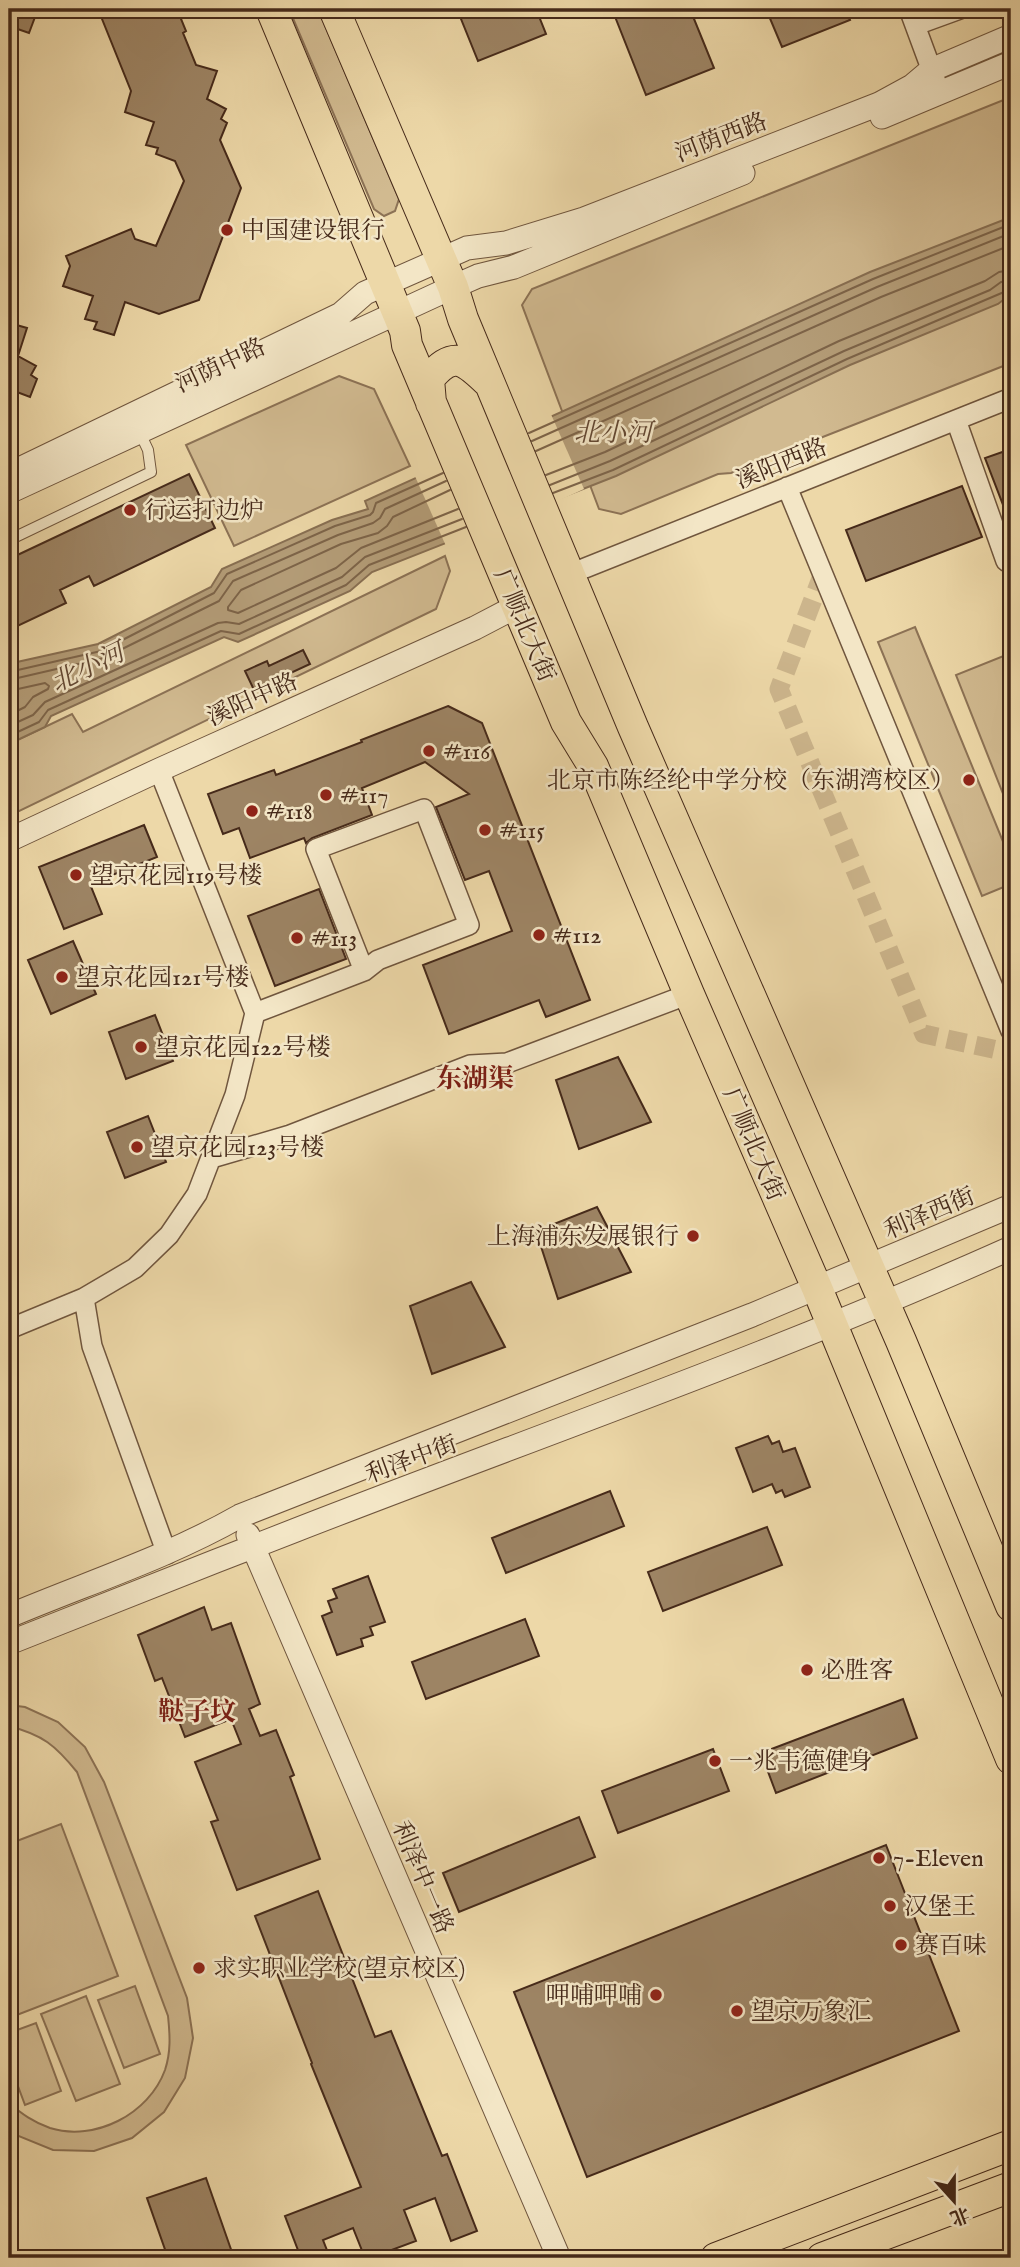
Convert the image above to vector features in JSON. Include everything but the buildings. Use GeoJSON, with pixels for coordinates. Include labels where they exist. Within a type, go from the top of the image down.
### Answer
{"type":"FeatureCollection","features":[{"type":"Feature","properties":{"kind":"main road"},"geometry":{"type":"LineString","coordinates":[[271,9],[386,283],[432,409]]}},
{"type":"Feature","properties":{"kind":"main road"},"geometry":{"type":"LineString","coordinates":[[334,9],[453,287],[463,319],[632,727],[1011,1606]]}},
{"type":"Feature","properties":{"kind":"main road"},"geometry":{"type":"LineString","coordinates":[[432,409],[429,379],[445,362],[457,361],[472,366],[490,384]]}},
{"type":"Feature","properties":{"kind":"main road","name":"广顺北大街"},"geometry":{"type":"LineString","coordinates":[[432,409],[566,722],[593,766],[817,1288],[1011,1759]]}},
{"type":"Feature","properties":{"kind":"main road"},"geometry":{"type":"LineString","coordinates":[[716,2258],[1011,2146]]}},
{"type":"Feature","properties":{"kind":"main road"},"geometry":{"type":"LineString","coordinates":[[822,2258],[1011,2187]]}},
{"type":"Feature","properties":{"kind":"street"},"geometry":{"type":"LineString","coordinates":[[940,93],[913,17],[960,9]]}},
{"type":"Feature","properties":{"kind":"street","name":"河荫西路"},"geometry":{"type":"LineString","coordinates":[[386,283],[467,248],[506,243],[584,219],[879,104],[912,86],[931,70],[1011,36]]}},
{"type":"Feature","properties":{"kind":"street","name":"河荫西路"},"geometry":{"type":"LineString","coordinates":[[453,287],[478,276],[514,267],[1011,63]]}},
{"type":"Feature","properties":{"kind":"street","name":"河荫中路"},"geometry":{"type":"LineString","coordinates":[[9,474],[341,314],[365,293],[386,283]]}},
{"type":"Feature","properties":{"kind":"street","name":"河荫中路"},"geometry":{"type":"LineString","coordinates":[[9,492],[453,287]]}},
{"type":"Feature","properties":{"kind":"street","name":"溪阳西路"},"geometry":{"type":"LineString","coordinates":[[570,575],[1011,398]]}},
{"type":"Feature","properties":{"kind":"street"},"geometry":{"type":"LineString","coordinates":[[956,420],[1006,561],[1011,564]]}},
{"type":"Feature","properties":{"kind":"street"},"geometry":{"type":"LineString","coordinates":[[787,487],[1011,1031]]}},
{"type":"Feature","properties":{"kind":"street","name":"溪阳中路"},"geometry":{"type":"LineString","coordinates":[[9,840],[475,628],[517,606]]}},
{"type":"Feature","properties":{"kind":"street"},"geometry":{"type":"LineString","coordinates":[[9,1329],[85,1298],[135,1268],[169,1235],[197,1194],[235,1095],[255,1013],[159,770]]}},
{"type":"Feature","properties":{"kind":"street"},"geometry":{"type":"LineString","coordinates":[[255,1013],[364,971],[378,960],[469,925],[424,809],[316,849],[364,971]]}},
{"type":"Feature","properties":{"kind":"street"},"geometry":{"type":"LineString","coordinates":[[212,1158],[290,1135],[470,1065],[507,1063],[689,994]]}},
{"type":"Feature","properties":{"kind":"street","name":"利泽西街"},"geometry":{"type":"LineString","coordinates":[[817,1288],[1011,1206]]}},
{"type":"Feature","properties":{"kind":"street"},"geometry":{"type":"LineString","coordinates":[[883,1304],[1011,1248]]}},
{"type":"Feature","properties":{"kind":"street","name":"利泽中街"},"geometry":{"type":"LineString","coordinates":[[9,1616],[167,1554],[240,1516],[817,1288]]}},
{"type":"Feature","properties":{"kind":"street"},"geometry":{"type":"LineString","coordinates":[[85,1298],[92,1346],[167,1554]]}},
{"type":"Feature","properties":{"kind":"street","name":"利泽中街"},"geometry":{"type":"LineString","coordinates":[[9,1643],[253,1547],[733,1365],[883,1304]]}},
{"type":"Feature","properties":{"kind":"street","name":"利泽中一路"},"geometry":{"type":"LineString","coordinates":[[240,1516],[559,2258]]}},
{"type":"Feature","properties":{"kind":"lane"},"geometry":{"type":"LineString","coordinates":[[9,540],[151,472],[148,450],[139,431]]}},
{"type":"Feature","properties":{"kind":"shaded area"},"geometry":{"type":"Polygon","coordinates":[[[289,9],[318,9],[399,199],[395,211],[384,216],[374,209],[289,9]]]}},
{"type":"Feature","properties":{"kind":"shaded area"},"geometry":{"type":"Polygon","coordinates":[[[1011,97],[1011,363],[731,473],[718,474],[621,514],[599,509],[522,305],[532,289],[1011,97]]]}},
{"type":"Feature","properties":{"kind":"shaded area"},"geometry":{"type":"Polygon","coordinates":[[[339,376],[374,389],[410,466],[234,546],[186,445],[339,376]]]}},
{"type":"Feature","properties":{"kind":"shaded area"},"geometry":{"type":"Polygon","coordinates":[[[445,556],[450,571],[436,609],[9,816],[9,744],[72,714],[83,732],[445,556]]]}},
{"type":"Feature","properties":{"kind":"shaded area"},"geometry":{"type":"Polygon","coordinates":[[[915,627],[1011,861],[1011,884],[982,896],[878,642],[915,627]]]}},
{"type":"Feature","properties":{"kind":"shaded area"},"geometry":{"type":"Polygon","coordinates":[[[1011,653],[1011,814],[956,675],[1011,653]]]}},
{"type":"Feature","properties":{"kind":"shaded area"},"geometry":{"type":"Polygon","coordinates":[[[9,1705],[25,1707],[58,1722],[85,1747],[104,1782],[187,1998],[193,2038],[185,2078],[164,2112],[132,2138],[94,2151],[53,2150],[16,2135],[9,2129],[9,2103],[38,2123],[67,2131],[85,2131],[118,2121],[147,2100],[165,2070],[170,2043],[168,2016],[77,1772],[48,1742],[9,1726],[9,1705]]]}},
{"type":"Feature","properties":{"kind":"shaded area"},"geometry":{"type":"Polygon","coordinates":[[[61,1824],[118,1976],[9,2018],[9,1844],[61,1824]]]}},
{"type":"Feature","properties":{"kind":"shaded area"},"geometry":{"type":"Polygon","coordinates":[[[135,1986],[160,2054],[124,2068],[98,2000],[135,1986]]]}},
{"type":"Feature","properties":{"kind":"shaded area"},"geometry":{"type":"Polygon","coordinates":[[[86,1996],[120,2084],[76,2101],[41,2014],[86,1996]]]}},
{"type":"Feature","properties":{"kind":"shaded area"},"geometry":{"type":"Polygon","coordinates":[[[36,2023],[61,2091],[25,2105],[9,2062],[9,2033],[36,2023]]]}},
{"type":"Feature","properties":{"kind":"water","name":"北小河"},"geometry":{"type":"Polygon","coordinates":[[[1011,217],[1011,294],[998,304],[850,365],[616,476],[372,572],[350,591],[238,642],[224,637],[51,716],[45,727],[9,744],[9,666],[98,644],[211,587],[222,569],[332,520],[368,509],[365,501],[870,272],[1011,217]]]}},
{"type":"Feature","properties":{"kind":"pier"},"geometry":{"type":"Polygon","coordinates":[[[550,412],[584,489],[534,512],[446,546],[414,474],[550,412]]]}},
{"type":"Feature","properties":{"kind":"tunnel"},"geometry":{"type":"LineString","coordinates":[[823,573],[779,689],[924,1034],[1011,1053]]}},
{"type":"Feature","properties":{"kind":"place","name":"中国建设银行"},"geometry":{"type":"Point","coordinates":[227,230]}},
{"type":"Feature","properties":{"kind":"place","name":"行运打边炉"},"geometry":{"type":"Point","coordinates":[130,510]}},
{"type":"Feature","properties":{"kind":"place","name":"#116"},"geometry":{"type":"Point","coordinates":[429,751]}},
{"type":"Feature","properties":{"kind":"place","name":"北京市陈经纶中学分校（东湖湾校区）"},"geometry":{"type":"Point","coordinates":[969,780]}},
{"type":"Feature","properties":{"kind":"place","name":"#117"},"geometry":{"type":"Point","coordinates":[326,795]}},
{"type":"Feature","properties":{"kind":"place","name":"#118"},"geometry":{"type":"Point","coordinates":[252,811]}},
{"type":"Feature","properties":{"kind":"place","name":"#115"},"geometry":{"type":"Point","coordinates":[485,830]}},
{"type":"Feature","properties":{"kind":"place","name":"望京花园119号楼"},"geometry":{"type":"Point","coordinates":[76,875]}},
{"type":"Feature","properties":{"kind":"place","name":"#112"},"geometry":{"type":"Point","coordinates":[539,935]}},
{"type":"Feature","properties":{"kind":"place","name":"#113"},"geometry":{"type":"Point","coordinates":[297,938]}},
{"type":"Feature","properties":{"kind":"place","name":"望京花园121号楼"},"geometry":{"type":"Point","coordinates":[62,977]}},
{"type":"Feature","properties":{"kind":"place","name":"望京花园122号楼"},"geometry":{"type":"Point","coordinates":[141,1047]}},
{"type":"Feature","properties":{"kind":"place","name":"望京花园123号楼"},"geometry":{"type":"Point","coordinates":[137,1147]}},
{"type":"Feature","properties":{"kind":"place","name":"上海浦东发展银行"},"geometry":{"type":"Point","coordinates":[693,1236]}},
{"type":"Feature","properties":{"kind":"place","name":"必胜客"},"geometry":{"type":"Point","coordinates":[807,1670]}},
{"type":"Feature","properties":{"kind":"place","name":"一兆韦德健身"},"geometry":{"type":"Point","coordinates":[715,1761]}},
{"type":"Feature","properties":{"kind":"place","name":"7-Eleven"},"geometry":{"type":"Point","coordinates":[879,1858]}},
{"type":"Feature","properties":{"kind":"place","name":"汉堡王"},"geometry":{"type":"Point","coordinates":[890,1906]}},
{"type":"Feature","properties":{"kind":"place","name":"赛百味"},"geometry":{"type":"Point","coordinates":[901,1945]}},
{"type":"Feature","properties":{"kind":"place","name":"求实职业学校(望京校区)"},"geometry":{"type":"Point","coordinates":[199,1968]}},
{"type":"Feature","properties":{"kind":"place","name":"呷哺呷哺"},"geometry":{"type":"Point","coordinates":[656,1995]}},
{"type":"Feature","properties":{"kind":"place","name":"望京万象汇"},"geometry":{"type":"Point","coordinates":[737,2011]}},
{"type":"Feature","properties":{"kind":"district","name":"东湖渠"},"geometry":{"type":"Point","coordinates":[475,1078]}},
{"type":"Feature","properties":{"kind":"district","name":"鞑子坟"},"geometry":{"type":"Point","coordinates":[197,1711]}}]}
